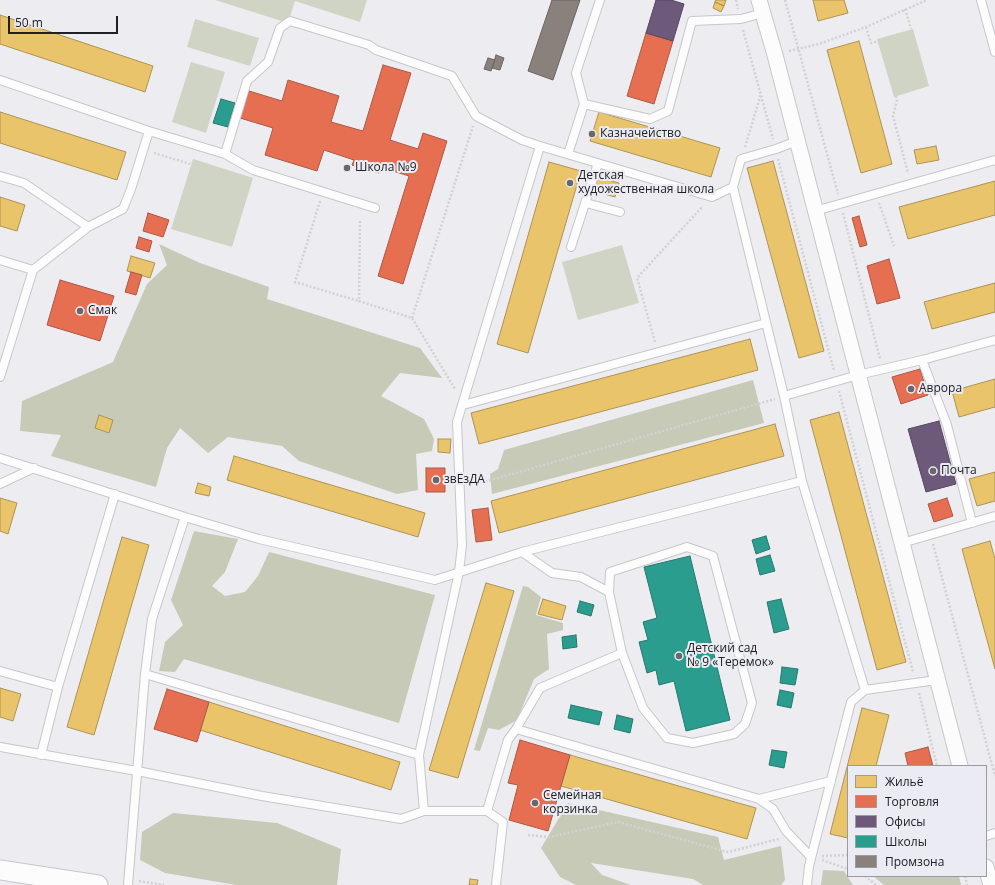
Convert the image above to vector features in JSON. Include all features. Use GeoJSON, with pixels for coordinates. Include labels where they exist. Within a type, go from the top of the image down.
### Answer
{"type":"FeatureCollection","features":[{"type":"Feature","properties":{"kind":"street"},"geometry":{"type":"LineString","coordinates":[[761,7],[775,55],[960,765]]}},
{"type":"Feature","properties":{"kind":"street"},"geometry":{"type":"LineString","coordinates":[[0,870],[98,885]]}},
{"type":"Feature","properties":{"kind":"street"},"geometry":{"type":"LineString","coordinates":[[987,871],[991,885]]}},
{"type":"Feature","properties":{"kind":"lane"},"geometry":{"type":"LineString","coordinates":[[568,154],[584,104],[576,73],[600,0]]}},
{"type":"Feature","properties":{"kind":"lane"},"geometry":{"type":"LineString","coordinates":[[981,0],[995,52]]}},
{"type":"Feature","properties":{"kind":"lane"},"geometry":{"type":"LineString","coordinates":[[584,104],[650,119],[668,111],[692,21],[741,19],[761,7]]}},
{"type":"Feature","properties":{"kind":"lane"},"geometry":{"type":"LineString","coordinates":[[225,154],[247,81],[268,62],[280,28],[290,21],[369,45],[376,50],[452,76],[476,116],[522,140],[712,197],[734,187]]}},
{"type":"Feature","properties":{"kind":"lane"},"geometry":{"type":"LineString","coordinates":[[0,80],[149,131],[225,154],[253,170],[375,208]]}},
{"type":"Feature","properties":{"kind":"lane"},"geometry":{"type":"LineString","coordinates":[[0,377],[33,270],[88,227],[123,209],[131,190],[149,131]]}},
{"type":"Feature","properties":{"kind":"lane"},"geometry":{"type":"LineString","coordinates":[[797,141],[741,159],[734,187],[784,396],[802,481],[865,690]]}},
{"type":"Feature","properties":{"kind":"lane"},"geometry":{"type":"LineString","coordinates":[[424,811],[419,755],[459,572],[462,545],[457,422],[540,146]]}},
{"type":"Feature","properties":{"kind":"lane"},"geometry":{"type":"LineString","coordinates":[[815,211],[995,160]]}},
{"type":"Feature","properties":{"kind":"lane"},"geometry":{"type":"LineString","coordinates":[[571,247],[598,163]]}},
{"type":"Feature","properties":{"kind":"lane"},"geometry":{"type":"LineString","coordinates":[[0,176],[24,183],[88,227]]}},
{"type":"Feature","properties":{"kind":"lane"},"geometry":{"type":"LineString","coordinates":[[586,203],[620,212]]}},
{"type":"Feature","properties":{"kind":"lane"},"geometry":{"type":"LineString","coordinates":[[0,260],[33,270]]}},
{"type":"Feature","properties":{"kind":"lane"},"geometry":{"type":"LineString","coordinates":[[463,405],[766,323]]}},
{"type":"Feature","properties":{"kind":"lane"},"geometry":{"type":"LineString","coordinates":[[784,396],[858,375],[922,360],[995,340]]}},
{"type":"Feature","properties":{"kind":"lane"},"geometry":{"type":"LineString","coordinates":[[922,360],[947,425],[972,523]]}},
{"type":"Feature","properties":{"kind":"lane"},"geometry":{"type":"LineString","coordinates":[[0,458],[259,539],[435,580],[522,552],[802,481]]}},
{"type":"Feature","properties":{"kind":"lane"},"geometry":{"type":"LineString","coordinates":[[0,484],[34,468]]}},
{"type":"Feature","properties":{"kind":"lane"},"geometry":{"type":"LineString","coordinates":[[42,755],[58,687],[115,494]]}},
{"type":"Feature","properties":{"kind":"lane"},"geometry":{"type":"LineString","coordinates":[[902,542],[995,516]]}},
{"type":"Feature","properties":{"kind":"lane"},"geometry":{"type":"LineString","coordinates":[[128,885],[145,674],[152,619],[185,517]]}},
{"type":"Feature","properties":{"kind":"lane"},"geometry":{"type":"LineString","coordinates":[[687,547],[713,556],[752,703],[745,724],[734,734],[692,743],[667,738],[643,708],[622,653],[609,592],[610,572],[687,547]]}},
{"type":"Feature","properties":{"kind":"lane"},"geometry":{"type":"LineString","coordinates":[[522,552],[552,573],[582,577],[609,592]]}},
{"type":"Feature","properties":{"kind":"lane"},"geometry":{"type":"LineString","coordinates":[[487,811],[508,740],[516,730],[540,688],[622,653]]}},
{"type":"Feature","properties":{"kind":"lane"},"geometry":{"type":"LineString","coordinates":[[0,671],[58,687]]}},
{"type":"Feature","properties":{"kind":"lane"},"geometry":{"type":"LineString","coordinates":[[145,674],[419,755]]}},
{"type":"Feature","properties":{"kind":"lane"},"geometry":{"type":"LineString","coordinates":[[807,885],[811,856],[852,702],[865,690],[937,680]]}},
{"type":"Feature","properties":{"kind":"lane"},"geometry":{"type":"LineString","coordinates":[[516,730],[759,799],[773,809],[786,831],[811,856]]}},
{"type":"Feature","properties":{"kind":"lane"},"geometry":{"type":"LineString","coordinates":[[0,747],[137,771],[262,796],[401,819],[424,811],[487,811],[503,822],[496,885]]}},
{"type":"Feature","properties":{"kind":"lane"},"geometry":{"type":"LineString","coordinates":[[759,799],[831,781]]}},
{"type":"Feature","properties":{"kind":"path"},"geometry":{"type":"LineString","coordinates":[[736,0],[937,765]]}},
{"type":"Feature","properties":{"kind":"path"},"geometry":{"type":"LineString","coordinates":[[785,0],[841,203],[882,369]]}},
{"type":"Feature","properties":{"kind":"path"},"geometry":{"type":"LineString","coordinates":[[775,55],[798,48],[819,44],[866,27],[926,0]]}},
{"type":"Feature","properties":{"kind":"path"},"geometry":{"type":"LineString","coordinates":[[905,9],[911,29]]}},
{"type":"Feature","properties":{"kind":"path"},"geometry":{"type":"LineString","coordinates":[[866,27],[871,43],[878,41]]}},
{"type":"Feature","properties":{"kind":"path"},"geometry":{"type":"LineString","coordinates":[[741,159],[761,93]]}},
{"type":"Feature","properties":{"kind":"path"},"geometry":{"type":"LineString","coordinates":[[896,96],[897,100],[893,116],[911,184]]}},
{"type":"Feature","properties":{"kind":"path"},"geometry":{"type":"LineString","coordinates":[[412,318],[476,116]]}},
{"type":"Feature","properties":{"kind":"path"},"geometry":{"type":"LineString","coordinates":[[144,150],[200,167]]}},
{"type":"Feature","properties":{"kind":"path"},"geometry":{"type":"LineString","coordinates":[[323,191],[295,282],[412,318],[453,384],[463,405]]}},
{"type":"Feature","properties":{"kind":"path"},"geometry":{"type":"LineString","coordinates":[[876,193],[894,246]]}},
{"type":"Feature","properties":{"kind":"path"},"geometry":{"type":"LineString","coordinates":[[658,352],[637,278],[712,197]]}},
{"type":"Feature","properties":{"kind":"path"},"geometry":{"type":"LineString","coordinates":[[359,301],[360,221]]}},
{"type":"Feature","properties":{"kind":"path"},"geometry":{"type":"LineString","coordinates":[[460,489],[784,396]]}},
{"type":"Feature","properties":{"kind":"path"},"geometry":{"type":"LineString","coordinates":[[930,534],[995,776]]}},
{"type":"Feature","properties":{"kind":"path"},"geometry":{"type":"LineString","coordinates":[[528,836],[549,837],[618,822],[728,852],[791,836]]}},
{"type":"Feature","properties":{"kind":"path"},"geometry":{"type":"LineString","coordinates":[[811,856],[847,854]]}},
{"type":"Feature","properties":{"kind":"path"},"geometry":{"type":"LineString","coordinates":[[811,856],[847,869]]}},
{"type":"Feature","properties":{"kind":"path"},"geometry":{"type":"LineString","coordinates":[[866,877],[876,885]]}},
{"type":"Feature","properties":{"kind":"green space"},"geometry":{"type":"Polygon","coordinates":[[[215,0],[367,0],[360,22],[295,1],[288,23],[215,0]]]}},
{"type":"Feature","properties":{"kind":"green space"},"geometry":{"type":"Polygon","coordinates":[[[195,19],[259,38],[250,66],[187,47],[195,19]]]}},
{"type":"Feature","properties":{"kind":"green space"},"geometry":{"type":"Polygon","coordinates":[[[913,29],[929,86],[894,97],[877,39],[913,29]]]}},
{"type":"Feature","properties":{"kind":"green space"},"geometry":{"type":"Polygon","coordinates":[[[191,62],[225,72],[206,133],[172,122],[191,62]]]}},
{"type":"Feature","properties":{"kind":"green space"},"geometry":{"type":"Polygon","coordinates":[[[193,159],[253,178],[232,247],[171,229],[193,159]]]}},
{"type":"Feature","properties":{"kind":"green space"},"geometry":{"type":"Polygon","coordinates":[[[159,244],[200,263],[269,287],[267,299],[420,348],[442,378],[400,373],[381,396],[424,419],[434,439],[432,451],[416,454],[418,490],[397,494],[299,461],[282,446],[228,437],[208,453],[180,428],[167,448],[156,487],[51,456],[61,435],[20,431],[22,401],[113,362],[147,284],[167,265],[159,244]]]}},
{"type":"Feature","properties":{"kind":"green space"},"geometry":{"type":"Polygon","coordinates":[[[622,245],[639,303],[578,320],[562,262],[622,245]]]}},
{"type":"Feature","properties":{"kind":"green space"},"geometry":{"type":"Polygon","coordinates":[[[753,380],[764,423],[492,494],[490,474],[498,469],[504,450],[753,380]]]}},
{"type":"Feature","properties":{"kind":"green space"},"geometry":{"type":"Polygon","coordinates":[[[194,531],[238,539],[225,572],[212,586],[225,596],[245,592],[258,576],[269,552],[435,595],[399,723],[184,659],[175,672],[159,671],[165,642],[183,625],[171,600],[194,531]]]}},
{"type":"Feature","properties":{"kind":"green space"},"geometry":{"type":"Polygon","coordinates":[[[523,586],[528,587],[541,597],[536,615],[563,623],[563,630],[547,634],[549,669],[534,679],[517,720],[499,730],[488,728],[480,751],[474,750],[523,586]]]}},
{"type":"Feature","properties":{"kind":"green space"},"geometry":{"type":"Polygon","coordinates":[[[568,803],[718,837],[724,860],[781,846],[785,880],[781,885],[703,885],[693,879],[591,863],[602,875],[631,885],[576,885],[560,877],[541,848],[568,803]]]}},
{"type":"Feature","properties":{"kind":"green space"},"geometry":{"type":"Polygon","coordinates":[[[173,813],[277,823],[341,849],[337,885],[236,885],[165,873],[140,860],[142,832],[173,813]]]}},
{"type":"Feature","properties":{"kind":"green space"},"geometry":{"type":"Polygon","coordinates":[[[823,870],[844,871],[853,885],[821,885],[823,870]]]}},
{"type":"Feature","properties":{"kind":"green space"},"geometry":{"type":"Polygon","coordinates":[[[874,877],[959,877],[961,885],[884,885],[874,877]]]}},
{"type":"Feature","properties":{"kind":"building: Жильё"},"geometry":{"type":"Polygon","coordinates":[[[716,0],[726,0],[724,6],[715,2],[716,0]]]}},
{"type":"Feature","properties":{"kind":"building: Жильё"},"geometry":{"type":"Polygon","coordinates":[[[813,0],[844,0],[848,13],[818,21],[813,0]]]}},
{"type":"Feature","properties":{"kind":"building: Жильё"},"geometry":{"type":"Polygon","coordinates":[[[715,2],[724,6],[721,12],[713,8],[715,2]]]}},
{"type":"Feature","properties":{"kind":"building: Жильё"},"geometry":{"type":"Polygon","coordinates":[[[0,15],[153,66],[145,92],[0,44],[0,15]]]}},
{"type":"Feature","properties":{"kind":"building: Жильё"},"geometry":{"type":"Polygon","coordinates":[[[859,41],[892,164],[861,173],[827,50],[859,41]]]}},
{"type":"Feature","properties":{"kind":"building: Жильё"},"geometry":{"type":"Polygon","coordinates":[[[0,112],[126,152],[117,180],[0,143],[0,112]]]}},
{"type":"Feature","properties":{"kind":"building: Жильё"},"geometry":{"type":"Polygon","coordinates":[[[599,112],[720,148],[711,177],[590,141],[599,112]]]}},
{"type":"Feature","properties":{"kind":"building: Жильё"},"geometry":{"type":"Polygon","coordinates":[[[936,146],[939,160],[917,164],[914,150],[936,146]]]}},
{"type":"Feature","properties":{"kind":"building: Жильё"},"geometry":{"type":"Polygon","coordinates":[[[773,161],[824,351],[799,358],[747,168],[773,161]]]}},
{"type":"Feature","properties":{"kind":"building: Жильё"},"geometry":{"type":"Polygon","coordinates":[[[549,162],[581,171],[528,353],[497,344],[549,162]]]}},
{"type":"Feature","properties":{"kind":"building: Жильё"},"geometry":{"type":"Polygon","coordinates":[[[598,177],[619,183],[615,197],[594,191],[598,177]]]}},
{"type":"Feature","properties":{"kind":"building: Жильё"},"geometry":{"type":"Polygon","coordinates":[[[995,181],[995,215],[908,239],[899,207],[995,181]]]}},
{"type":"Feature","properties":{"kind":"building: Жильё"},"geometry":{"type":"Polygon","coordinates":[[[0,197],[25,205],[17,231],[0,226],[0,197]]]}},
{"type":"Feature","properties":{"kind":"building: Жильё"},"geometry":{"type":"Polygon","coordinates":[[[131,256],[155,263],[150,278],[127,271],[131,256]]]}},
{"type":"Feature","properties":{"kind":"building: Жильё"},"geometry":{"type":"Polygon","coordinates":[[[995,283],[995,312],[932,329],[924,302],[995,283]]]}},
{"type":"Feature","properties":{"kind":"building: Жильё"},"geometry":{"type":"Polygon","coordinates":[[[750,339],[758,370],[479,444],[471,413],[750,339]]]}},
{"type":"Feature","properties":{"kind":"building: Жильё"},"geometry":{"type":"Polygon","coordinates":[[[995,379],[995,407],[959,417],[952,391],[995,379]]]}},
{"type":"Feature","properties":{"kind":"building: Жильё"},"geometry":{"type":"Polygon","coordinates":[[[839,412],[906,662],[877,670],[810,420],[839,412]]]}},
{"type":"Feature","properties":{"kind":"building: Жильё"},"geometry":{"type":"Polygon","coordinates":[[[99,415],[113,420],[109,433],[95,428],[99,415]]]}},
{"type":"Feature","properties":{"kind":"building: Жильё"},"geometry":{"type":"Polygon","coordinates":[[[775,424],[784,456],[499,533],[491,501],[775,424]]]}},
{"type":"Feature","properties":{"kind":"building: Жильё"},"geometry":{"type":"Polygon","coordinates":[[[438,439],[451,439],[450,453],[438,452],[438,439]]]}},
{"type":"Feature","properties":{"kind":"building: Жильё"},"geometry":{"type":"Polygon","coordinates":[[[234,456],[425,513],[418,537],[227,480],[234,456]]]}},
{"type":"Feature","properties":{"kind":"building: Жильё"},"geometry":{"type":"Polygon","coordinates":[[[995,472],[995,501],[977,506],[969,479],[995,472]]]}},
{"type":"Feature","properties":{"kind":"building: Жильё"},"geometry":{"type":"Polygon","coordinates":[[[198,483],[211,487],[209,496],[195,493],[198,483]]]}},
{"type":"Feature","properties":{"kind":"building: Жильё"},"geometry":{"type":"Polygon","coordinates":[[[0,498],[17,503],[8,534],[0,531],[0,498]]]}},
{"type":"Feature","properties":{"kind":"building: Жильё"},"geometry":{"type":"Polygon","coordinates":[[[122,537],[149,545],[94,735],[67,727],[122,537]]]}},
{"type":"Feature","properties":{"kind":"building: Жильё"},"geometry":{"type":"Polygon","coordinates":[[[990,541],[995,559],[995,669],[962,549],[990,541]]]}},
{"type":"Feature","properties":{"kind":"building: Жильё"},"geometry":{"type":"Polygon","coordinates":[[[486,583],[514,591],[458,778],[429,770],[486,583]]]}},
{"type":"Feature","properties":{"kind":"building: Жильё"},"geometry":{"type":"Polygon","coordinates":[[[543,599],[566,606],[562,620],[538,614],[543,599]]]}},
{"type":"Feature","properties":{"kind":"building: Жильё"},"geometry":{"type":"Polygon","coordinates":[[[0,688],[21,694],[13,721],[0,717],[0,688]]]}},
{"type":"Feature","properties":{"kind":"building: Жильё"},"geometry":{"type":"Polygon","coordinates":[[[209,702],[400,762],[391,790],[200,730],[209,702]]]}},
{"type":"Feature","properties":{"kind":"building: Жильё"},"geometry":{"type":"Polygon","coordinates":[[[862,708],[889,715],[876,765],[848,765],[862,708]]]}},
{"type":"Feature","properties":{"kind":"building: Жильё"},"geometry":{"type":"Polygon","coordinates":[[[570,755],[756,808],[747,839],[561,786],[570,755]]]}},
{"type":"Feature","properties":{"kind":"building: Жильё"},"geometry":{"type":"Polygon","coordinates":[[[847,767],[847,838],[830,834],[847,767]]]}},
{"type":"Feature","properties":{"kind":"building: Жильё"},"geometry":{"type":"Polygon","coordinates":[[[470,879],[478,880],[477,885],[469,885],[470,879]]]}},
{"type":"Feature","properties":{"kind":"building: Торговля"},"geometry":{"type":"Polygon","coordinates":[[[646,33],[673,41],[654,104],[627,96],[646,33]]]}},
{"type":"Feature","properties":{"kind":"building: Торговля"},"geometry":{"type":"Polygon","coordinates":[[[383,65],[411,73],[390,140],[418,149],[423,133],[447,141],[403,284],[378,276],[409,176],[380,167],[379,173],[352,165],[354,160],[324,150],[317,171],[265,155],[273,128],[240,118],[249,91],[282,101],[288,80],[339,96],[331,122],[363,131],[383,65]]]}},
{"type":"Feature","properties":{"kind":"building: Торговля"},"geometry":{"type":"Polygon","coordinates":[[[148,213],[169,220],[163,237],[143,231],[148,213]]]}},
{"type":"Feature","properties":{"kind":"building: Торговля"},"geometry":{"type":"Polygon","coordinates":[[[859,216],[867,245],[860,247],[852,218],[859,216]]]}},
{"type":"Feature","properties":{"kind":"building: Торговля"},"geometry":{"type":"Polygon","coordinates":[[[139,237],[152,241],[149,252],[136,248],[139,237]]]}},
{"type":"Feature","properties":{"kind":"building: Торговля"},"geometry":{"type":"Polygon","coordinates":[[[889,259],[900,298],[877,304],[867,266],[889,259]]]}},
{"type":"Feature","properties":{"kind":"building: Торговля"},"geometry":{"type":"Polygon","coordinates":[[[131,272],[142,275],[136,295],[125,292],[131,272]]]}},
{"type":"Feature","properties":{"kind":"building: Торговля","name":"Смак"},"geometry":{"type":"Polygon","coordinates":[[[60,280],[114,296],[100,341],[47,325],[60,280]]]}},
{"type":"Feature","properties":{"kind":"building: Торговля","name":"Аврора"},"geometry":{"type":"Polygon","coordinates":[[[920,369],[928,395],[901,404],[892,377],[920,369]]]}},
{"type":"Feature","properties":{"kind":"building: Торговля","name":"звЕзДА"},"geometry":{"type":"Polygon","coordinates":[[[426,468],[445,468],[445,492],[426,492],[426,468]]]}},
{"type":"Feature","properties":{"kind":"building: Торговля"},"geometry":{"type":"Polygon","coordinates":[[[947,498],[953,516],[934,522],[928,504],[947,498]]]}},
{"type":"Feature","properties":{"kind":"building: Торговля"},"geometry":{"type":"Polygon","coordinates":[[[488,508],[492,540],[476,542],[472,510],[488,508]]]}},
{"type":"Feature","properties":{"kind":"building: Торговля"},"geometry":{"type":"Polygon","coordinates":[[[167,689],[209,702],[197,742],[154,729],[167,689]]]}},
{"type":"Feature","properties":{"kind":"building: Торговля","name":"Семейная корзинка"},"geometry":{"type":"Polygon","coordinates":[[[520,740],[570,755],[548,831],[509,820],[518,785],[508,783],[520,740]]]}},
{"type":"Feature","properties":{"kind":"building: Торговля"},"geometry":{"type":"Polygon","coordinates":[[[928,747],[933,765],[908,765],[905,753],[928,747]]]}},
{"type":"Feature","properties":{"kind":"building: Офисы"},"geometry":{"type":"Polygon","coordinates":[[[656,0],[671,0],[684,4],[673,41],[646,33],[656,0]]]}},
{"type":"Feature","properties":{"kind":"building: Офисы"},"geometry":{"type":"Polygon","coordinates":[[[939,421],[956,484],[926,492],[908,429],[939,421]]]}},
{"type":"Feature","properties":{"kind":"building: Школы"},"geometry":{"type":"Polygon","coordinates":[[[221,99],[235,103],[228,127],[213,123],[221,99]]]}},
{"type":"Feature","properties":{"kind":"building: Школы"},"geometry":{"type":"Polygon","coordinates":[[[766,536],[770,549],[756,554],[752,540],[766,536]]]}},
{"type":"Feature","properties":{"kind":"building: Школы"},"geometry":{"type":"Polygon","coordinates":[[[770,555],[775,571],[760,575],[756,559],[770,555]]]}},
{"type":"Feature","properties":{"kind":"building: Школы","name":"Детский сад № 9 «Теремок»"},"geometry":{"type":"Polygon","coordinates":[[[690,556],[730,720],[686,731],[674,681],[659,685],[656,670],[647,673],[639,642],[648,640],[643,622],[657,618],[644,567],[690,556]]]}},
{"type":"Feature","properties":{"kind":"building: Школы"},"geometry":{"type":"Polygon","coordinates":[[[781,599],[789,629],[774,633],[767,602],[781,599]]]}},
{"type":"Feature","properties":{"kind":"building: Школы"},"geometry":{"type":"Polygon","coordinates":[[[580,601],[594,605],[591,616],[577,612],[580,601]]]}},
{"type":"Feature","properties":{"kind":"building: Школы"},"geometry":{"type":"Polygon","coordinates":[[[576,635],[577,647],[563,649],[562,637],[576,635]]]}},
{"type":"Feature","properties":{"kind":"building: Школы"},"geometry":{"type":"Polygon","coordinates":[[[782,667],[798,669],[795,685],[780,683],[782,667]]]}},
{"type":"Feature","properties":{"kind":"building: Школы"},"geometry":{"type":"Polygon","coordinates":[[[780,690],[794,693],[791,708],[777,705],[780,690]]]}},
{"type":"Feature","properties":{"kind":"building: Школы"},"geometry":{"type":"Polygon","coordinates":[[[571,705],[602,712],[599,725],[568,718],[571,705]]]}},
{"type":"Feature","properties":{"kind":"building: Школы"},"geometry":{"type":"Polygon","coordinates":[[[617,715],[633,719],[630,733],[614,729],[617,715]]]}},
{"type":"Feature","properties":{"kind":"building: Школы"},"geometry":{"type":"Polygon","coordinates":[[[772,750],[787,752],[784,768],[769,765],[772,750]]]}},
{"type":"Feature","properties":{"kind":"building: Промзона"},"geometry":{"type":"Polygon","coordinates":[[[552,0],[580,0],[553,80],[528,71],[552,0]]]}},
{"type":"Feature","properties":{"kind":"building: Промзона"},"geometry":{"type":"Polygon","coordinates":[[[496,55],[504,58],[500,70],[492,68],[496,55]]]}},
{"type":"Feature","properties":{"kind":"building: Промзона"},"geometry":{"type":"Polygon","coordinates":[[[488,58],[495,60],[491,71],[484,69],[488,58]]]}},
{"type":"Feature","properties":{"kind":"place","name":"Казначейство"},"geometry":{"type":"Point","coordinates":[592,134]}},
{"type":"Feature","properties":{"kind":"place","name":"Школа №9"},"geometry":{"type":"Point","coordinates":[347,168]}},
{"type":"Feature","properties":{"kind":"place","name":"Детская художественная школа"},"geometry":{"type":"Point","coordinates":[570,183]}},
{"type":"Feature","properties":{"kind":"place","name":"Смак"},"geometry":{"type":"Point","coordinates":[80,311]}},
{"type":"Feature","properties":{"kind":"place","name":"Аврора"},"geometry":{"type":"Point","coordinates":[911,389]}},
{"type":"Feature","properties":{"kind":"place","name":"Почта"},"geometry":{"type":"Point","coordinates":[933,471]}},
{"type":"Feature","properties":{"kind":"place","name":"звЕзДА"},"geometry":{"type":"Point","coordinates":[436,480]}},
{"type":"Feature","properties":{"kind":"place","name":"Детский сад № 9 «Теремок»"},"geometry":{"type":"Point","coordinates":[679,656]}},
{"type":"Feature","properties":{"kind":"place","name":"Семейная корзинка"},"geometry":{"type":"Point","coordinates":[535,803]}}]}
